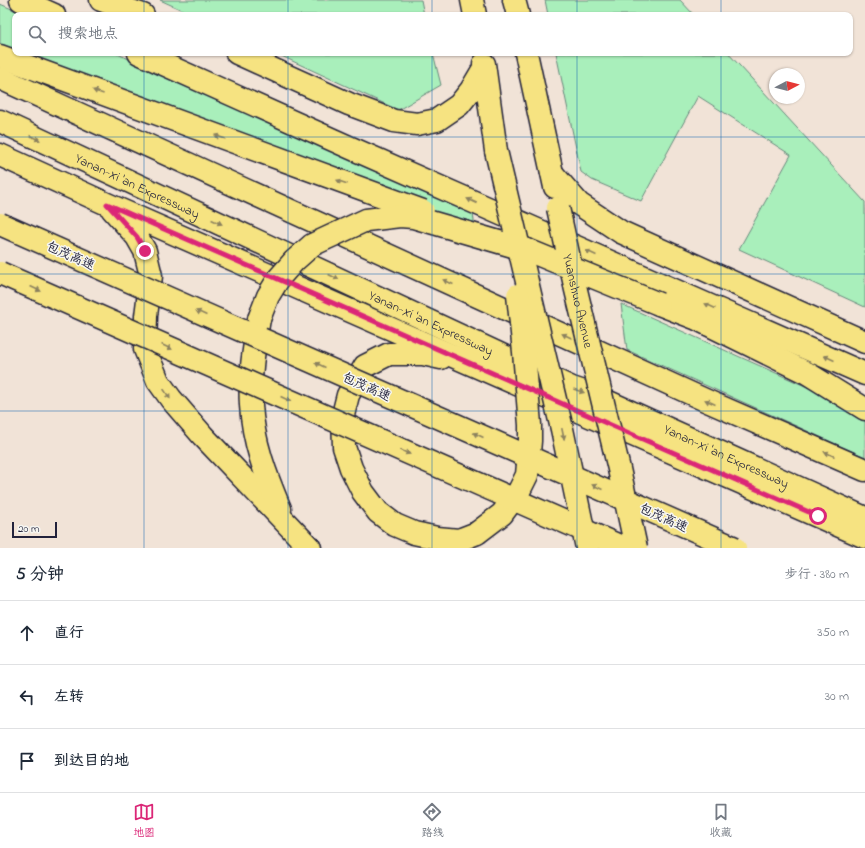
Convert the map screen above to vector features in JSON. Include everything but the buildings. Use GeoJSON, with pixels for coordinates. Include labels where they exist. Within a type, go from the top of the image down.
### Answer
{"type":"FeatureCollection","features":[{"type":"Feature","properties":{"kind":"main road"},"geometry":{"type":"LineString","coordinates":[[21,0],[47,12]]}},
{"type":"Feature","properties":{"kind":"main road"},"geometry":{"type":"LineString","coordinates":[[101,0],[135,12]]}},
{"type":"Feature","properties":{"kind":"main road"},"geometry":{"type":"LineString","coordinates":[[472,0],[474,12]]}},
{"type":"Feature","properties":{"kind":"main road"},"geometry":{"type":"LineString","coordinates":[[514,0],[517,12]]}},
{"type":"Feature","properties":{"kind":"main road"},"geometry":{"type":"LineString","coordinates":[[0,56],[533,252],[694,318],[807,373],[865,409]]}},
{"type":"Feature","properties":{"kind":"main road"},"geometry":{"type":"LineString","coordinates":[[146,56],[865,374]]}},
{"type":"Feature","properties":{"kind":"main road"},"geometry":{"type":"LineString","coordinates":[[244,56],[349,104],[394,121],[417,124],[437,120],[459,105],[472,90],[483,60]]}},
{"type":"Feature","properties":{"kind":"main road","name":"Yuanshuo Avenue"},"geometry":{"type":"LineString","coordinates":[[527,56],[576,290],[619,469],[636,548]]}},
{"type":"Feature","properties":{"kind":"main road"},"geometry":{"type":"LineString","coordinates":[[475,366],[423,354],[389,354],[364,366],[348,395],[343,414],[344,447],[351,468],[363,492],[378,512],[395,525],[414,533],[437,538],[459,540],[477,533],[502,514],[519,491],[527,475],[530,424],[524,352],[516,278],[483,60]]}},
{"type":"Feature","properties":{"kind":"main road"},"geometry":{"type":"LineString","coordinates":[[0,78],[705,400],[865,470]]}},
{"type":"Feature","properties":{"kind":"main road","name":"Yanan-Xi 'an Expressway"},"geometry":{"type":"LineString","coordinates":[[0,121],[572,388],[593,395],[865,518]]}},
{"type":"Feature","properties":{"kind":"main road"},"geometry":{"type":"LineString","coordinates":[[496,151],[562,429],[587,548]]}},
{"type":"Feature","properties":{"kind":"main road"},"geometry":{"type":"LineString","coordinates":[[0,155],[107,204],[865,537]]}},
{"type":"Feature","properties":{"kind":"main road"},"geometry":{"type":"LineString","coordinates":[[552,173],[579,204],[621,232],[865,342]]}},
{"type":"Feature","properties":{"kind":"main road"},"geometry":{"type":"LineString","coordinates":[[107,204],[137,237],[145,251],[151,276],[146,316],[145,348],[158,381],[171,399],[203,436],[310,548]]}},
{"type":"Feature","properties":{"kind":"main road"},"geometry":{"type":"LineString","coordinates":[[285,521],[271,489],[258,450],[251,405],[252,360],[259,319],[268,296],[279,278],[294,261],[312,245],[366,220],[400,216],[414,216],[533,252]]}},
{"type":"Feature","properties":{"kind":"main road","name":"包茂高速"},"geometry":{"type":"LineString","coordinates":[[0,224],[735,548]]}},
{"type":"Feature","properties":{"kind":"main road"},"geometry":{"type":"LineString","coordinates":[[0,273],[624,548]]}},
{"type":"Feature","properties":{"kind":"main road"},"geometry":{"type":"LineString","coordinates":[[694,318],[725,339],[804,378],[865,415]]}},
{"type":"Feature","properties":{"kind":"main road"},"geometry":{"type":"LineString","coordinates":[[818,516],[865,542]]}},
{"type":"Feature","properties":{"kind":"green space"},"geometry":{"type":"Polygon","coordinates":[[[160,0],[421,0],[423,12],[186,12],[160,0]]]}},
{"type":"Feature","properties":{"kind":"green space"},"geometry":{"type":"Polygon","coordinates":[[[545,0],[680,0],[691,12],[547,12],[545,0]]]}},
{"type":"Feature","properties":{"kind":"green space"},"geometry":{"type":"Polygon","coordinates":[[[0,4],[19,12],[12,12],[12,52],[0,46],[0,4]]]}},
{"type":"Feature","properties":{"kind":"green space"},"geometry":{"type":"Polygon","coordinates":[[[24,56],[122,56],[472,206],[475,228],[24,56]]]}},
{"type":"Feature","properties":{"kind":"green space"},"geometry":{"type":"Polygon","coordinates":[[[281,56],[434,56],[441,85],[398,110],[281,56]]]}},
{"type":"Feature","properties":{"kind":"green space"},"geometry":{"type":"Polygon","coordinates":[[[557,56],[731,56],[769,98],[769,104],[775,104],[865,202],[865,307],[739,249],[791,155],[698,96],[641,201],[592,180],[581,172],[557,56]]]}},
{"type":"Feature","properties":{"kind":"green space"},"geometry":{"type":"Polygon","coordinates":[[[621,304],[841,402],[865,420],[865,457],[627,350],[621,304]]]}},
{"type":"Feature","properties":{"kind":"route"},"geometry":{"type":"LineString","coordinates":[[145,251],[137,237],[107,204],[818,516]]}}]}
